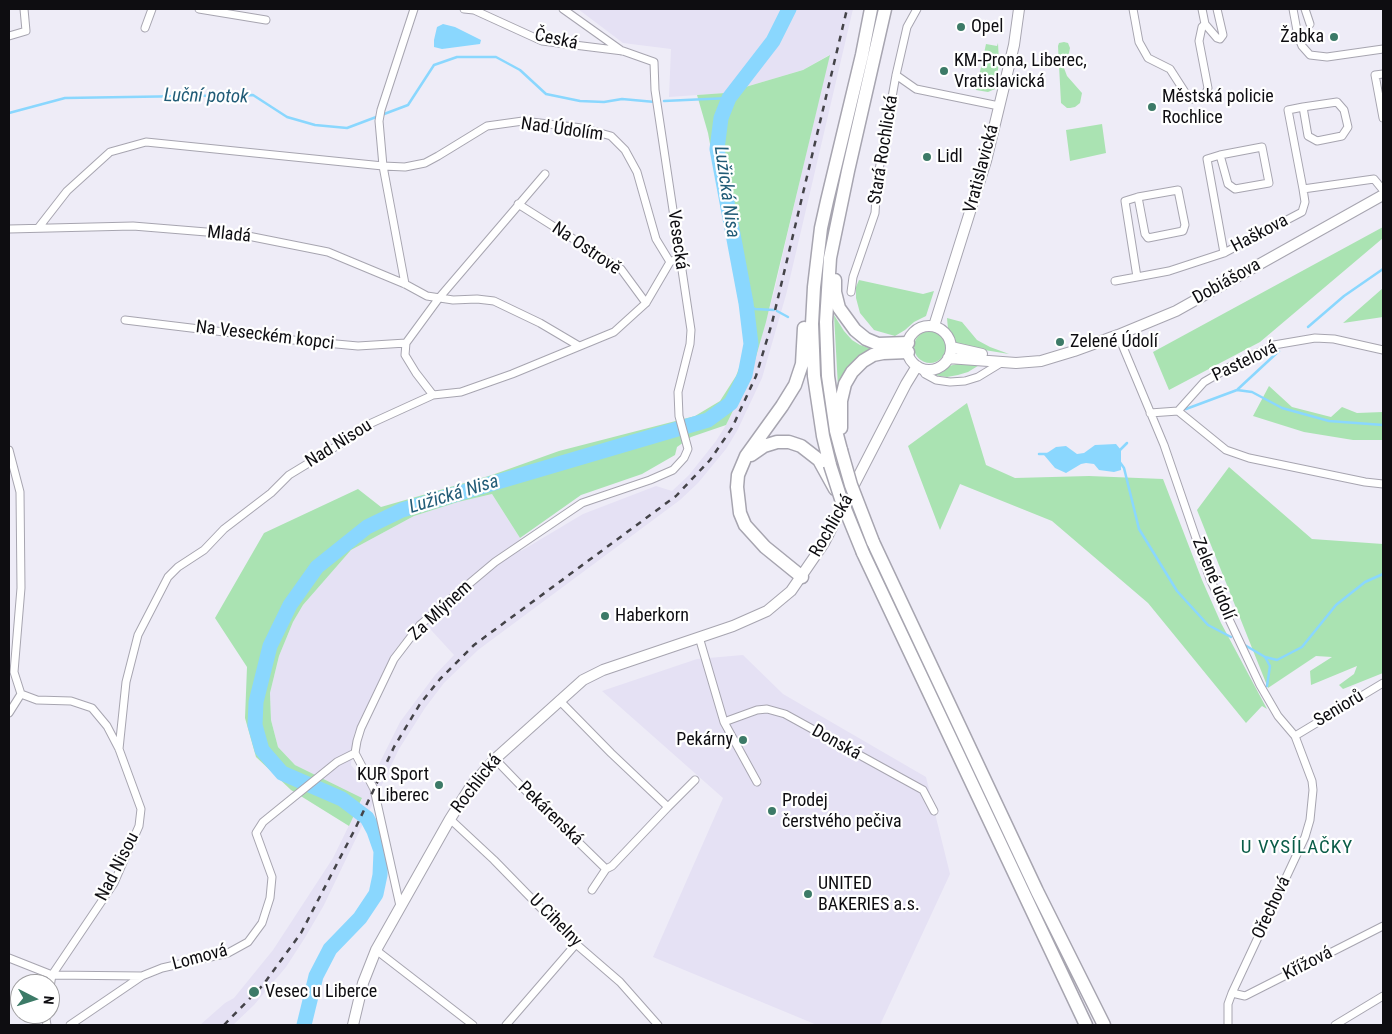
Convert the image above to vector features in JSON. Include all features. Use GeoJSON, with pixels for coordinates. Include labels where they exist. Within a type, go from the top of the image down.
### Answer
{"type":"FeatureCollection","features":[{"type":"Feature","properties":{"kind":"highway"},"geometry":{"type":"LineString","coordinates":[[871,9],[862,55],[826,201],[814,287],[812,352],[824,463],[863,553],[1086,1025]]}},
{"type":"Feature","properties":{"kind":"highway"},"geometry":{"type":"LineString","coordinates":[[885,9],[830,258],[826,322],[828,384],[836,431],[851,485],[873,542],[1037,891],[1104,1025]]}},
{"type":"Feature","properties":{"kind":"highway"},"geometry":{"type":"LineString","coordinates":[[848,171],[836,274],[835,292],[839,308],[850,325],[866,339],[878,344],[908,348]]}},
{"type":"Feature","properties":{"kind":"highway"},"geometry":{"type":"LineString","coordinates":[[802,577],[765,547],[745,525],[738,507],[736,487],[738,475],[744,462],[795,385],[802,364],[805,313],[813,260],[819,242]]}},
{"type":"Feature","properties":{"kind":"highway"},"geometry":{"type":"LineString","coordinates":[[841,450],[841,401],[845,384],[852,372],[862,361],[873,355],[908,348]]}},
{"type":"Feature","properties":{"kind":"highway"},"geometry":{"type":"LineString","coordinates":[[744,462],[764,446],[777,442],[789,442],[801,446],[824,463]]}},
{"type":"Feature","properties":{"kind":"street"},"geometry":{"type":"LineString","coordinates":[[9,36],[26,32],[24,9]]}},
{"type":"Feature","properties":{"kind":"street"},"geometry":{"type":"LineString","coordinates":[[146,28],[152,9]]}},
{"type":"Feature","properties":{"kind":"street"},"geometry":{"type":"LineString","coordinates":[[199,9],[266,20]]}},
{"type":"Feature","properties":{"kind":"street"},"geometry":{"type":"LineString","coordinates":[[405,284],[383,166],[379,121],[414,9]]}},
{"type":"Feature","properties":{"kind":"street","name":"Česká"},"geometry":{"type":"LineString","coordinates":[[464,9],[474,10],[542,41],[623,51]]}},
{"type":"Feature","properties":{"kind":"street"},"geometry":{"type":"LineString","coordinates":[[563,9],[623,51]]}},
{"type":"Feature","properties":{"kind":"street","name":"Stará Rochlická"},"geometry":{"type":"LineString","coordinates":[[851,292],[853,277],[875,213],[877,181],[896,75],[907,27],[917,9]]}},
{"type":"Feature","properties":{"kind":"street","name":"Vratislavická"},"geometry":{"type":"LineString","coordinates":[[934,326],[972,210],[1014,45],[1019,9]]}},
{"type":"Feature","properties":{"kind":"street"},"geometry":{"type":"LineString","coordinates":[[1133,9],[1139,42],[1148,58],[1170,69],[1188,97],[1192,99],[1202,96],[1208,88],[1199,40],[1202,27],[1205,24]]}},
{"type":"Feature","properties":{"kind":"street"},"geometry":{"type":"LineString","coordinates":[[1202,9],[1205,24],[1216,38],[1220,39],[1222,37],[1217,9]]}},
{"type":"Feature","properties":{"kind":"street"},"geometry":{"type":"LineString","coordinates":[[1293,9],[1298,36],[1302,46],[1310,55],[1327,57],[1383,49]]}},
{"type":"Feature","properties":{"kind":"street"},"geometry":{"type":"LineString","coordinates":[[1305,9],[1310,24]]}},
{"type":"Feature","properties":{"kind":"street","name":"Vesecká"},"geometry":{"type":"LineString","coordinates":[[623,51],[654,62],[655,90],[691,330],[690,344],[678,392],[679,416],[687,446]]}},
{"type":"Feature","properties":{"kind":"street"},"geometry":{"type":"LineString","coordinates":[[1383,74],[1375,75],[1383,118]]}},
{"type":"Feature","properties":{"kind":"street"},"geometry":{"type":"LineString","coordinates":[[896,75],[916,89],[999,106]]}},
{"type":"Feature","properties":{"kind":"street"},"geometry":{"type":"LineString","coordinates":[[1337,102],[1344,110],[1348,127],[1342,136],[1317,141],[1308,136],[1303,107],[1337,102]]}},
{"type":"Feature","properties":{"kind":"street","name":"Haškova"},"geometry":{"type":"LineString","coordinates":[[1115,281],[1169,272],[1224,253],[1302,212],[1305,202],[1288,110],[1303,107]]}},
{"type":"Feature","properties":{"kind":"street","name":"Nad Údolím"},"geometry":{"type":"LineString","coordinates":[[39,227],[67,191],[110,152],[146,142],[405,167],[425,163],[487,126],[523,122],[582,128],[611,136],[625,150],[637,172],[656,239],[670,262]]}},
{"type":"Feature","properties":{"kind":"street"},"geometry":{"type":"LineString","coordinates":[[1262,147],[1269,183],[1235,189],[1228,184],[1220,155],[1262,147]]}},
{"type":"Feature","properties":{"kind":"street","name":"Haškova"},"geometry":{"type":"LineString","coordinates":[[1220,155],[1207,159],[1224,253]]}},
{"type":"Feature","properties":{"kind":"street"},"geometry":{"type":"LineString","coordinates":[[433,395],[416,374],[405,354],[406,344],[439,298],[545,174]]}},
{"type":"Feature","properties":{"kind":"street"},"geometry":{"type":"LineString","coordinates":[[1303,190],[1374,179],[1383,190]]}},
{"type":"Feature","properties":{"kind":"street"},"geometry":{"type":"LineString","coordinates":[[1137,277],[1125,201],[1138,197],[1178,190],[1185,225],[1183,231],[1148,238],[1145,234],[1138,197]]}},
{"type":"Feature","properties":{"kind":"street","name":"Dobiášova"},"geometry":{"type":"LineString","coordinates":[[948,358],[997,365],[1041,361],[1118,335],[1176,311],[1383,195]]}},
{"type":"Feature","properties":{"kind":"street","name":"Na Ostrově"},"geometry":{"type":"LineString","coordinates":[[518,204],[621,269],[646,303]]}},
{"type":"Feature","properties":{"kind":"street","name":"Mladá"},"geometry":{"type":"LineString","coordinates":[[9,229],[133,226],[243,235],[328,252],[405,284],[427,296],[439,298]]}},
{"type":"Feature","properties":{"kind":"street"},"geometry":{"type":"LineString","coordinates":[[670,262],[679,258]]}},
{"type":"Feature","properties":{"kind":"street","name":"Nad Nisou"},"geometry":{"type":"LineString","coordinates":[[119,749],[126,682],[138,635],[168,577],[178,567],[204,550],[224,529],[271,493],[288,475],[346,441],[365,426],[433,395],[461,392],[512,374],[614,332],[646,303],[670,262]]}},
{"type":"Feature","properties":{"kind":"street"},"geometry":{"type":"LineString","coordinates":[[439,298],[494,301],[579,346]]}},
{"type":"Feature","properties":{"kind":"street","name":"Na Veseckém kopci"},"geometry":{"type":"LineString","coordinates":[[125,320],[358,346],[406,344]]}},
{"type":"Feature","properties":{"kind":"street"},"geometry":{"type":"LineString","coordinates":[[919,367],[936,368],[942,365],[948,358],[951,348],[945,333],[934,326],[925,326],[910,336],[908,348],[912,362],[925,374],[936,380],[964,381],[987,372],[997,365]]}},
{"type":"Feature","properties":{"kind":"street","name":"Zelené údolí"},"geometry":{"type":"LineString","coordinates":[[1118,335],[1164,445],[1210,579],[1260,685],[1278,716],[1295,736]]}},
{"type":"Feature","properties":{"kind":"street","name":"Pastelová"},"geometry":{"type":"LineString","coordinates":[[1178,411],[1204,382],[1274,345],[1315,338],[1334,338],[1383,350]]}},
{"type":"Feature","properties":{"kind":"street","name":"Dobiášova"},"geometry":{"type":"LineString","coordinates":[[951,348],[1016,359],[1065,354]]}},
{"type":"Feature","properties":{"kind":"street","name":"Rochlická"},"geometry":{"type":"LineString","coordinates":[[353,1025],[364,983],[376,950],[450,819],[471,786],[495,759],[582,680],[603,670],[733,626],[767,611],[791,591],[824,543],[906,384],[919,367]]}},
{"type":"Feature","properties":{"kind":"street"},"geometry":{"type":"LineString","coordinates":[[1150,413],[1178,411],[1226,450],[1248,458],[1383,484]]}},
{"type":"Feature","properties":{"kind":"street","name":"Za Mlýnem"},"geometry":{"type":"LineString","coordinates":[[355,753],[361,728],[394,659],[420,625],[495,562],[582,503],[663,476],[679,464],[687,446]]}},
{"type":"Feature","properties":{"kind":"street"},"geometry":{"type":"LineString","coordinates":[[9,450],[20,492],[21,588],[14,672],[21,694],[9,713]]}},
{"type":"Feature","properties":{"kind":"street"},"geometry":{"type":"LineString","coordinates":[[699,637],[724,722],[757,782]]}},
{"type":"Feature","properties":{"kind":"street","name":"Seniorů"},"geometry":{"type":"LineString","coordinates":[[1295,736],[1383,683]]}},
{"type":"Feature","properties":{"kind":"street","name":"Nad Nisou"},"geometry":{"type":"LineString","coordinates":[[21,694],[37,700],[71,701],[92,708],[107,726],[119,749],[141,809],[139,826],[114,883],[53,974]]}},
{"type":"Feature","properties":{"kind":"street"},"geometry":{"type":"LineString","coordinates":[[559,700],[668,807]]}},
{"type":"Feature","properties":{"kind":"street","name":"Donská"},"geometry":{"type":"LineString","coordinates":[[724,722],[757,710],[768,710],[785,714],[923,790],[934,811]]}},
{"type":"Feature","properties":{"kind":"street","name":"Ořechová"},"geometry":{"type":"LineString","coordinates":[[1228,1025],[1228,1004],[1232,993],[1297,856],[1310,820],[1312,781],[1295,736]]}},
{"type":"Feature","properties":{"kind":"street"},"geometry":{"type":"LineString","coordinates":[[355,753],[374,789],[400,906]]}},
{"type":"Feature","properties":{"kind":"street","name":"Lomová"},"geometry":{"type":"LineString","coordinates":[[60,976],[142,976],[162,968],[228,953],[248,942],[262,923],[270,898],[272,876],[256,832],[263,822],[300,794],[337,762],[355,753]]}},
{"type":"Feature","properties":{"kind":"street","name":"Pekárenská"},"geometry":{"type":"LineString","coordinates":[[495,759],[522,788],[606,869]]}},
{"type":"Feature","properties":{"kind":"street"},"geometry":{"type":"LineString","coordinates":[[592,890],[606,869],[612,866],[695,780]]}},
{"type":"Feature","properties":{"kind":"street","name":"U Cihelny"},"geometry":{"type":"LineString","coordinates":[[450,819],[494,860],[576,944],[620,982],[642,1005],[654,1024]]}},
{"type":"Feature","properties":{"kind":"street","name":"Křížová"},"geometry":{"type":"LineString","coordinates":[[1232,993],[1245,996],[1383,926]]}},
{"type":"Feature","properties":{"kind":"street"},"geometry":{"type":"LineString","coordinates":[[506,1025],[576,944]]}},
{"type":"Feature","properties":{"kind":"street"},"geometry":{"type":"LineString","coordinates":[[376,950],[473,1025]]}},
{"type":"Feature","properties":{"kind":"street","name":"Lomová"},"geometry":{"type":"LineString","coordinates":[[9,958],[47,974]]}},
{"type":"Feature","properties":{"kind":"street"},"geometry":{"type":"LineString","coordinates":[[70,1025],[142,976]]}},
{"type":"Feature","properties":{"kind":"street"},"geometry":{"type":"LineString","coordinates":[[1335,1025],[1383,996]]}},
{"type":"Feature","properties":{"kind":"shaded area"},"geometry":{"type":"Polygon","coordinates":[[[578,9],[853,9],[786,295],[762,378],[737,431],[726,449],[698,483],[680,500],[478,650],[444,683],[425,708],[399,749],[324,905],[286,967],[254,1005],[233,1025],[200,1025],[225,1003],[234,998],[273,950],[333,858],[362,799],[295,765],[278,747],[271,720],[270,693],[279,656],[293,622],[303,605],[351,550],[414,516],[458,502],[492,494],[520,538],[521,551],[583,514],[656,486],[672,491],[689,475],[716,441],[751,374],[774,292],[829,55],[803,70],[725,93],[669,97],[671,49],[623,43],[578,9]],[[421,619],[394,651],[354,734],[351,765],[368,786],[400,722],[435,675],[454,655],[421,619]]]}},
{"type":"Feature","properties":{"kind":"shaded area"},"geometry":{"type":"Polygon","coordinates":[[[743,655],[783,694],[926,777],[950,874],[880,1025],[817,1025],[653,957],[723,798],[602,691],[697,659],[743,655]]]}},
{"type":"Feature","properties":{"kind":"green space"},"geometry":{"type":"Polygon","coordinates":[[[998,43],[999,63],[995,89],[988,92],[976,90],[986,44],[997,46],[998,43]]]}},
{"type":"Feature","properties":{"kind":"green space"},"geometry":{"type":"Polygon","coordinates":[[[1059,43],[1068,43],[1070,48],[1064,68],[1067,76],[1082,93],[1080,103],[1070,108],[1061,103],[1058,46],[1059,43]]]}},
{"type":"Feature","properties":{"kind":"green space"},"geometry":{"type":"Polygon","coordinates":[[[830,55],[766,322],[751,374],[726,425],[691,437],[677,447],[675,455],[642,474],[581,495],[520,538],[492,494],[458,502],[414,516],[351,550],[303,605],[293,622],[279,656],[270,693],[271,720],[278,747],[295,765],[362,798],[349,826],[291,790],[256,757],[245,718],[247,667],[215,618],[264,533],[358,489],[381,507],[492,475],[559,451],[695,416],[720,401],[736,376],[747,347],[708,133],[697,95],[725,93],[803,70],[830,55]]]}},
{"type":"Feature","properties":{"kind":"green space"},"geometry":{"type":"Polygon","coordinates":[[[1102,124],[1106,153],[1070,161],[1066,130],[1102,124]]]}},
{"type":"Feature","properties":{"kind":"green space"},"geometry":{"type":"Polygon","coordinates":[[[1383,227],[1383,238],[1260,342],[1169,390],[1153,352],[1383,227]]]}},
{"type":"Feature","properties":{"kind":"green space"},"geometry":{"type":"Polygon","coordinates":[[[859,280],[923,294],[934,291],[926,316],[895,336],[874,330],[860,313],[856,298],[856,287],[859,280]]]}},
{"type":"Feature","properties":{"kind":"green space"},"geometry":{"type":"Polygon","coordinates":[[[1383,288],[1383,317],[1343,323],[1383,288]]]}},
{"type":"Feature","properties":{"kind":"green space"},"geometry":{"type":"Polygon","coordinates":[[[834,315],[852,340],[872,349],[862,356],[838,387],[834,315]]]}},
{"type":"Feature","properties":{"kind":"green space"},"geometry":{"type":"Polygon","coordinates":[[[947,318],[962,322],[977,340],[1009,354],[960,346],[948,329],[947,318]]]}},
{"type":"Feature","properties":{"kind":"green space"},"geometry":{"type":"Polygon","coordinates":[[[930,331],[936,332],[941,336],[945,341],[945,353],[941,358],[936,362],[930,363],[924,362],[919,358],[915,353],[914,347],[915,341],[919,336],[924,332],[930,331]]]}},
{"type":"Feature","properties":{"kind":"green space"},"geometry":{"type":"Polygon","coordinates":[[[961,363],[981,364],[968,372],[958,375],[947,377],[934,375],[943,372],[949,366],[961,363]]]}},
{"type":"Feature","properties":{"kind":"green space"},"geometry":{"type":"Polygon","coordinates":[[[1269,386],[1292,407],[1331,417],[1342,407],[1357,413],[1383,412],[1383,440],[1353,440],[1304,432],[1253,416],[1269,386]]]}},
{"type":"Feature","properties":{"kind":"green space"},"geometry":{"type":"Polygon","coordinates":[[[967,403],[986,465],[1015,478],[1089,476],[1163,479],[1202,580],[1221,623],[1267,709],[1262,706],[1246,723],[1148,603],[1052,521],[960,484],[940,530],[908,446],[967,403]]]}},
{"type":"Feature","properties":{"kind":"green space"},"geometry":{"type":"Polygon","coordinates":[[[1229,467],[1312,539],[1383,544],[1383,673],[1343,689],[1339,685],[1354,674],[1357,666],[1311,685],[1310,671],[1332,657],[1316,656],[1268,688],[1197,510],[1229,467]]]}},
{"type":"Feature","properties":{"kind":"water"},"geometry":{"type":"Polygon","coordinates":[[[443,24],[455,27],[481,40],[480,44],[442,49],[434,47],[437,27],[443,24]]]}},
{"type":"Feature","properties":{"kind":"water"},"geometry":{"type":"Polygon","coordinates":[[[1116,444],[1121,450],[1121,470],[1114,472],[1099,470],[1094,464],[1086,463],[1066,473],[1055,468],[1044,455],[1056,447],[1066,446],[1077,454],[1084,453],[1095,445],[1116,444]]]}},
{"type":"Feature","properties":{"kind":"waterway","name":"Lužická Nisa"},"geometry":{"type":"LineString","coordinates":[[304,1025],[316,976],[330,949],[360,918],[376,894],[380,875],[381,851],[367,818],[342,799],[282,773],[262,750],[255,725],[256,702],[270,646],[290,605],[317,567],[367,527],[402,510],[708,420],[731,403],[745,375],[751,344],[746,303],[717,149],[721,118],[729,98],[773,41],[789,9]]}},
{"type":"Feature","properties":{"kind":"waterway","name":"Luční potok"},"geometry":{"type":"LineString","coordinates":[[9,113],[65,98],[253,95],[287,117],[315,125],[347,128],[408,105],[434,65],[457,57],[496,57],[520,70],[546,94],[580,101],[604,102],[622,99],[655,102]]}},
{"type":"Feature","properties":{"kind":"waterway","name":"Luční potok"},"geometry":{"type":"LineString","coordinates":[[664,101],[729,98]]}},
{"type":"Feature","properties":{"kind":"waterway"},"geometry":{"type":"LineString","coordinates":[[1308,327],[1344,296],[1383,269]]}},
{"type":"Feature","properties":{"kind":"waterway"},"geometry":{"type":"LineString","coordinates":[[746,303],[755,309],[774,310]]}},
{"type":"Feature","properties":{"kind":"waterway"},"geometry":{"type":"LineString","coordinates":[[777,311],[788,317]]}},
{"type":"Feature","properties":{"kind":"waterway"},"geometry":{"type":"LineString","coordinates":[[1238,389],[1279,351]]}},
{"type":"Feature","properties":{"kind":"waterway"},"geometry":{"type":"LineString","coordinates":[[1186,409],[1237,390],[1252,392],[1282,408],[1329,421],[1383,425]]}},
{"type":"Feature","properties":{"kind":"waterway"},"geometry":{"type":"LineString","coordinates":[[1119,451],[1127,443]]}},
{"type":"Feature","properties":{"kind":"waterway"},"geometry":{"type":"LineString","coordinates":[[1039,454],[1048,454]]}},
{"type":"Feature","properties":{"kind":"waterway"},"geometry":{"type":"LineString","coordinates":[[1119,461],[1124,468],[1139,529],[1177,591],[1208,625],[1231,637]]}},
{"type":"Feature","properties":{"kind":"waterway"},"geometry":{"type":"LineString","coordinates":[[1265,657],[1277,660],[1302,647],[1336,605],[1365,582],[1383,574]]}},
{"type":"Feature","properties":{"kind":"waterway"},"geometry":{"type":"LineString","coordinates":[[1243,644],[1265,657],[1270,666],[1267,686]]}},
{"type":"Feature","properties":{"kind":"railway"},"geometry":{"type":"LineString","coordinates":[[224,1025],[263,985],[301,933],[355,829],[394,747],[420,704],[440,679],[474,645],[676,496],[710,460],[732,428],[756,376],[772,323],[847,9]]}},
{"type":"Feature","properties":{"kind":"place","name":"Opel"},"geometry":{"type":"Point","coordinates":[961,27]}},
{"type":"Feature","properties":{"kind":"place","name":"Žabka"},"geometry":{"type":"Point","coordinates":[1334,37]}},
{"type":"Feature","properties":{"kind":"place","name":"KM-Prona, Liberec, Vratislavická"},"geometry":{"type":"Point","coordinates":[944,71]}},
{"type":"Feature","properties":{"kind":"place","name":"Městská policie Rochlice"},"geometry":{"type":"Point","coordinates":[1152,107]}},
{"type":"Feature","properties":{"kind":"place","name":"Lidl"},"geometry":{"type":"Point","coordinates":[927,157]}},
{"type":"Feature","properties":{"kind":"place","name":"Zelené Údolí"},"geometry":{"type":"Point","coordinates":[1060,342]}},
{"type":"Feature","properties":{"kind":"place","name":"Haberkorn"},"geometry":{"type":"Point","coordinates":[605,616]}},
{"type":"Feature","properties":{"kind":"place","name":"Pekárny"},"geometry":{"type":"Point","coordinates":[743,740]}},
{"type":"Feature","properties":{"kind":"place","name":"KUR Sport Liberec"},"geometry":{"type":"Point","coordinates":[439,785]}},
{"type":"Feature","properties":{"kind":"place","name":"Prodej čerstvého pečiva"},"geometry":{"type":"Point","coordinates":[772,811]}},
{"type":"Feature","properties":{"kind":"place","name":"UNITED BAKERIES a.s."},"geometry":{"type":"Point","coordinates":[808,894]}},
{"type":"Feature","properties":{"kind":"place","name":"Vesec u Liberce"},"geometry":{"type":"Point","coordinates":[254,992]}},
{"type":"Feature","properties":{"kind":"district","name":"U VYSÍLAČKY"},"geometry":{"type":"Point","coordinates":[1297,848]}}]}
